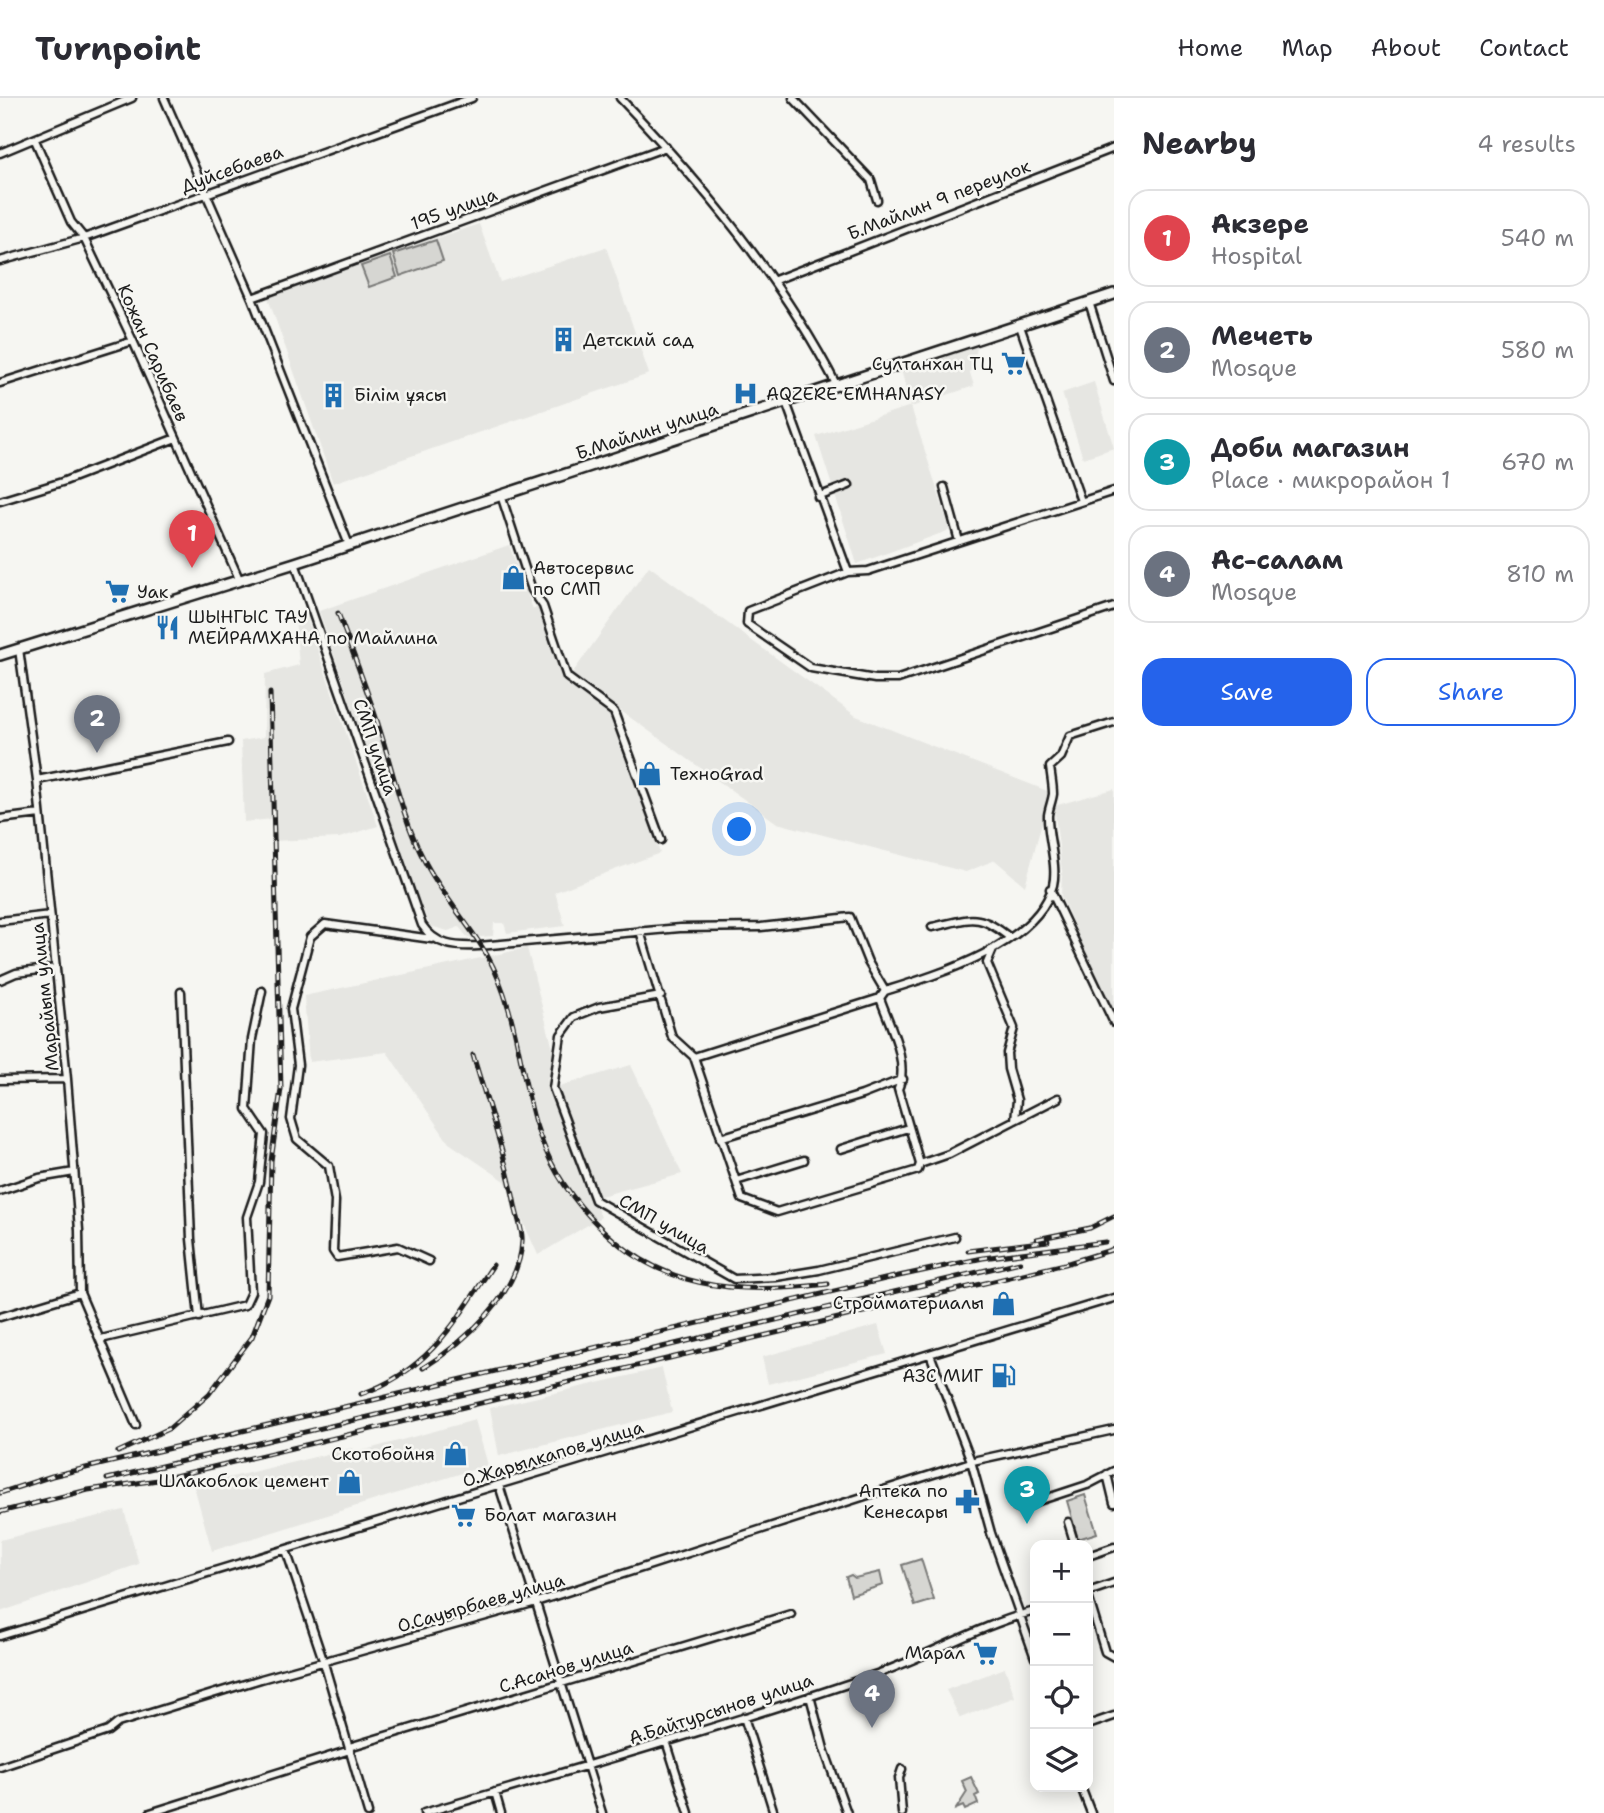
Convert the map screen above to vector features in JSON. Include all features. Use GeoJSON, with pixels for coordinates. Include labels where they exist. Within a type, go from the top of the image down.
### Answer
{"type":"FeatureCollection","features":[{"type":"Feature","properties":{"kind":"street"},"geometry":{"type":"LineString","coordinates":[[0,153],[132,98]]}},
{"type":"Feature","properties":{"kind":"street"},"geometry":{"type":"LineString","coordinates":[[164,98],[252,298],[349,545]]}},
{"type":"Feature","properties":{"kind":"street","name":"Дуйсебаева"},"geometry":{"type":"LineString","coordinates":[[0,261],[84,238],[472,98]]}},
{"type":"Feature","properties":{"kind":"street"},"geometry":{"type":"LineString","coordinates":[[620,98],[666,147],[775,280],[813,338],[837,386]]}},
{"type":"Feature","properties":{"kind":"street"},"geometry":{"type":"LineString","coordinates":[[793,98],[870,180],[877,200]]}},
{"type":"Feature","properties":{"kind":"street","name":"Кожан Сарибаев"},"geometry":{"type":"LineString","coordinates":[[35,140],[71,222],[84,238],[133,341],[240,581]]}},
{"type":"Feature","properties":{"kind":"street","name":"195 улица"},"geometry":{"type":"LineString","coordinates":[[252,298],[666,147]]}},
{"type":"Feature","properties":{"kind":"street","name":"Б.Майлин 9 переулок"},"geometry":{"type":"LineString","coordinates":[[775,280],[1114,148]]}},
{"type":"Feature","properties":{"kind":"street","name":"Б.Майлин улица"},"geometry":{"type":"LineString","coordinates":[[0,655],[240,581],[1114,294]]}},
{"type":"Feature","properties":{"kind":"street"},"geometry":{"type":"LineString","coordinates":[[1090,302],[1114,381]]}},
{"type":"Feature","properties":{"kind":"street"},"geometry":{"type":"LineString","coordinates":[[1020,326],[1081,501]]}},
{"type":"Feature","properties":{"kind":"street"},"geometry":{"type":"LineString","coordinates":[[0,383],[133,341]]}},
{"type":"Feature","properties":{"kind":"street"},"geometry":{"type":"LineString","coordinates":[[786,402],[818,497],[848,572]]}},
{"type":"Feature","properties":{"kind":"street"},"geometry":{"type":"LineString","coordinates":[[0,501],[62,482],[176,438]]}},
{"type":"Feature","properties":{"kind":"street"},"geometry":{"type":"LineString","coordinates":[[818,497],[849,485]]}},
{"type":"Feature","properties":{"kind":"street"},"geometry":{"type":"LineString","coordinates":[[944,487],[959,541]]}},
{"type":"Feature","properties":{"kind":"street"},"geometry":{"type":"LineString","coordinates":[[1114,491],[868,571],[848,572],[748,611],[747,624],[811,668],[875,679],[898,679],[1114,607]]}},
{"type":"Feature","properties":{"kind":"street"},"geometry":{"type":"LineString","coordinates":[[501,495],[532,590],[543,606],[567,677],[614,712],[661,839]]}},
{"type":"Feature","properties":{"kind":"street","name":"СМП улица"},"geometry":{"type":"LineString","coordinates":[[295,563],[422,925],[432,939]]}},
{"type":"Feature","properties":{"kind":"street","name":"Марайым улица"},"geometry":{"type":"LineString","coordinates":[[19,649],[37,780],[67,1079],[80,1293],[136,1425]]}},
{"type":"Feature","properties":{"kind":"street"},"geometry":{"type":"LineString","coordinates":[[1114,722],[1070,736],[1060,757],[1050,767],[1053,794],[1048,814],[1052,887],[1114,1023]]}},
{"type":"Feature","properties":{"kind":"street"},"geometry":{"type":"LineString","coordinates":[[37,780],[228,742]]}},
{"type":"Feature","properties":{"kind":"street"},"geometry":{"type":"LineString","coordinates":[[0,819],[40,814]]}},
{"type":"Feature","properties":{"kind":"street"},"geometry":{"type":"LineString","coordinates":[[694,1058],[880,998],[885,990],[922,979],[993,949],[1038,913],[1052,887]]}},
{"type":"Feature","properties":{"kind":"street"},"geometry":{"type":"LineString","coordinates":[[0,921],[50,915]]}},
{"type":"Feature","properties":{"kind":"street"},"geometry":{"type":"LineString","coordinates":[[429,1261],[398,1247],[351,1257],[337,1257],[333,1251],[335,1201],[329,1166],[298,1139],[290,1119],[298,1065],[291,1009],[306,949],[317,928],[325,924],[432,939],[457,946],[479,946],[711,926],[761,927],[850,917],[868,962],[885,990]]}},
{"type":"Feature","properties":{"kind":"street"},"geometry":{"type":"LineString","coordinates":[[932,927],[976,918],[989,921],[1010,938]]}},
{"type":"Feature","properties":{"kind":"street"},"geometry":{"type":"LineString","coordinates":[[640,931],[672,1037],[694,1058],[742,1199],[777,1212],[918,1170],[920,1164],[898,1089],[903,1079],[902,1064],[880,998]]}},
{"type":"Feature","properties":{"kind":"street"},"geometry":{"type":"LineString","coordinates":[[993,949],[987,963],[1014,1028],[1007,1052],[1008,1069],[1017,1100],[1015,1120]]}},
{"type":"Feature","properties":{"kind":"street"},"geometry":{"type":"LineString","coordinates":[[0,980],[16,973],[55,968]]}},
{"type":"Feature","properties":{"kind":"street"},"geometry":{"type":"LineString","coordinates":[[101,1339],[245,1305],[251,1292],[247,1217],[259,1182],[264,1134],[247,1108],[252,1039],[262,991]]}},
{"type":"Feature","properties":{"kind":"street"},"geometry":{"type":"LineString","coordinates":[[181,992],[191,1239],[199,1317]]}},
{"type":"Feature","properties":{"kind":"street","name":"СМП улица"},"geometry":{"type":"LineString","coordinates":[[661,996],[599,1007],[574,1017],[561,1035],[553,1088],[595,1200],[734,1279],[776,1277],[819,1270],[955,1237]]}},
{"type":"Feature","properties":{"kind":"street"},"geometry":{"type":"LineString","coordinates":[[0,1080],[67,1079]]}},
{"type":"Feature","properties":{"kind":"street"},"geometry":{"type":"LineString","coordinates":[[720,1138],[862,1095],[903,1079]]}},
{"type":"Feature","properties":{"kind":"street"},"geometry":{"type":"LineString","coordinates":[[920,1164],[949,1154],[1058,1098]]}},
{"type":"Feature","properties":{"kind":"street"},"geometry":{"type":"LineString","coordinates":[[841,1149],[908,1128]]}},
{"type":"Feature","properties":{"kind":"street"},"geometry":{"type":"LineString","coordinates":[[736,1181],[804,1160]]}},
{"type":"Feature","properties":{"kind":"street"},"geometry":{"type":"LineString","coordinates":[[0,1191],[39,1178],[74,1172]]}},
{"type":"Feature","properties":{"kind":"street"},"geometry":{"type":"LineString","coordinates":[[0,1317],[80,1293]]}},
{"type":"Feature","properties":{"kind":"street","name":"О.Жарылкапов улица"},"geometry":{"type":"LineString","coordinates":[[0,1636],[1114,1298]]}},
{"type":"Feature","properties":{"kind":"street"},"geometry":{"type":"LineString","coordinates":[[930,1354],[971,1461],[991,1533],[1030,1644]]}},
{"type":"Feature","properties":{"kind":"street","name":"О.Сауырбаев улица"},"geometry":{"type":"LineString","coordinates":[[0,1767],[108,1731],[118,1723],[536,1602],[971,1461],[1114,1430]]}},
{"type":"Feature","properties":{"kind":"street"},"geometry":{"type":"LineString","coordinates":[[1017,1508],[1087,1485],[1111,1473],[1114,1503]]}},
{"type":"Feature","properties":{"kind":"street"},"geometry":{"type":"LineString","coordinates":[[499,1485],[602,1813]]}},
{"type":"Feature","properties":{"kind":"street"},"geometry":{"type":"LineString","coordinates":[[1068,1522],[1073,1540]]}},
{"type":"Feature","properties":{"kind":"street"},"geometry":{"type":"LineString","coordinates":[[1093,1554],[1114,1547]]}},
{"type":"Feature","properties":{"kind":"street"},"geometry":{"type":"LineString","coordinates":[[286,1550],[324,1663],[368,1813]]}},
{"type":"Feature","properties":{"kind":"street"},"geometry":{"type":"LineString","coordinates":[[1093,1592],[1114,1583]]}},
{"type":"Feature","properties":{"kind":"street"},"geometry":{"type":"LineString","coordinates":[[1091,1603],[1105,1652],[1114,1657]]}},
{"type":"Feature","properties":{"kind":"street","name":"А.Байтурсынов улица"},"geometry":{"type":"LineString","coordinates":[[424,1813],[810,1696],[880,1672],[1030,1612]]}},
{"type":"Feature","properties":{"kind":"street","name":"С.Асанов улица"},"geometry":{"type":"LineString","coordinates":[[150,1813],[791,1614]]}},
{"type":"Feature","properties":{"kind":"street"},"geometry":{"type":"LineString","coordinates":[[810,1696],[824,1749],[848,1813]]}},
{"type":"Feature","properties":{"kind":"street"},"geometry":{"type":"LineString","coordinates":[[1093,1723],[1114,1716]]}},
{"type":"Feature","properties":{"kind":"street"},"geometry":{"type":"LineString","coordinates":[[744,1717],[774,1813]]}},
{"type":"Feature","properties":{"kind":"street"},"geometry":{"type":"LineString","coordinates":[[666,1741],[689,1813]]}},
{"type":"Feature","properties":{"kind":"street"},"geometry":{"type":"LineString","coordinates":[[902,1769],[899,1778],[902,1813]]}},
{"type":"Feature","properties":{"kind":"street"},"geometry":{"type":"LineString","coordinates":[[495,1792],[501,1813]]}},
{"type":"Feature","properties":{"kind":"street"},"geometry":{"type":"LineString","coordinates":[[1083,1792],[1091,1813]]}},
{"type":"Feature","properties":{"kind":"shaded area"},"geometry":{"type":"Polygon","coordinates":[[[479,224],[500,282],[606,247],[649,374],[333,483],[267,295],[479,224]]]}},
{"type":"Feature","properties":{"kind":"shaded area"},"geometry":{"type":"Polygon","coordinates":[[[436,240],[443,261],[400,276],[393,254],[436,240]]]}},
{"type":"Feature","properties":{"kind":"shaded area"},"geometry":{"type":"Polygon","coordinates":[[[390,256],[397,277],[369,287],[361,266],[390,256]]]}},
{"type":"Feature","properties":{"kind":"shaded area"},"geometry":{"type":"Polygon","coordinates":[[[978,345],[970,373],[974,386],[911,407],[950,530],[857,564],[816,436],[911,406],[901,370],[978,345]]]}},
{"type":"Feature","properties":{"kind":"shaded area"},"geometry":{"type":"Polygon","coordinates":[[[1094,382],[1114,448],[1083,458],[1062,393],[1094,382]]]}},
{"type":"Feature","properties":{"kind":"shaded area"},"geometry":{"type":"Polygon","coordinates":[[[509,545],[533,609],[539,607],[568,687],[574,685],[611,714],[660,853],[555,892],[565,926],[507,933],[504,923],[494,923],[493,936],[468,938],[459,927],[448,931],[430,926],[413,885],[319,611],[509,545]]]}},
{"type":"Feature","properties":{"kind":"shaded area"},"geometry":{"type":"Polygon","coordinates":[[[649,566],[856,716],[1050,792],[1025,886],[995,860],[966,872],[777,823],[571,675],[649,566]]]}},
{"type":"Feature","properties":{"kind":"shaded area"},"geometry":{"type":"Polygon","coordinates":[[[306,616],[378,826],[339,838],[273,841],[272,819],[244,822],[241,741],[264,737],[265,674],[299,665],[295,619],[306,616]]]}},
{"type":"Feature","properties":{"kind":"shaded area"},"geometry":{"type":"Polygon","coordinates":[[[1114,789],[1114,1015],[1061,896],[1062,872],[1054,806],[1114,789]]]}},
{"type":"Feature","properties":{"kind":"shaded area"},"geometry":{"type":"Polygon","coordinates":[[[527,948],[555,1057],[555,1067],[547,1079],[580,1172],[601,1217],[538,1255],[505,1181],[449,1143],[387,1052],[309,1062],[304,996],[527,948]]]}},
{"type":"Feature","properties":{"kind":"shaded area"},"geometry":{"type":"Polygon","coordinates":[[[631,1065],[682,1174],[597,1197],[556,1087],[631,1065]]]}},
{"type":"Feature","properties":{"kind":"shaded area"},"geometry":{"type":"Polygon","coordinates":[[[878,1325],[887,1354],[768,1384],[762,1357],[878,1325]]]}},
{"type":"Feature","properties":{"kind":"shaded area"},"geometry":{"type":"Polygon","coordinates":[[[662,1368],[672,1412],[499,1456],[490,1408],[662,1368]]]}},
{"type":"Feature","properties":{"kind":"shaded area"},"geometry":{"type":"Polygon","coordinates":[[[475,1420],[488,1465],[212,1551],[194,1486],[352,1448],[354,1453],[475,1420]]]}},
{"type":"Feature","properties":{"kind":"shaded area"},"geometry":{"type":"Polygon","coordinates":[[[1085,1495],[1097,1533],[1078,1539],[1067,1501],[1085,1495]]]}},
{"type":"Feature","properties":{"kind":"shaded area"},"geometry":{"type":"Polygon","coordinates":[[[124,1510],[139,1564],[0,1612],[0,1540],[124,1510]]]}},
{"type":"Feature","properties":{"kind":"shaded area"},"geometry":{"type":"Polygon","coordinates":[[[921,1559],[934,1600],[915,1606],[902,1565],[921,1559]]]}},
{"type":"Feature","properties":{"kind":"shaded area"},"geometry":{"type":"Polygon","coordinates":[[[880,1572],[883,1585],[851,1595],[846,1577],[851,1575],[855,1578],[880,1572]]]}},
{"type":"Feature","properties":{"kind":"shaded area"},"geometry":{"type":"Polygon","coordinates":[[[1005,1668],[1015,1697],[960,1718],[946,1690],[1005,1668]]]}},
{"type":"Feature","properties":{"kind":"shaded area"},"geometry":{"type":"Polygon","coordinates":[[[971,1777],[979,1794],[975,1796],[978,1804],[965,1810],[963,1806],[956,1809],[967,1792],[962,1781],[971,1777]]]}},
{"type":"Feature","properties":{"kind":"railway"},"geometry":{"type":"LineString","coordinates":[[338,613],[416,842],[430,871],[487,955],[497,975],[511,1016],[535,1122],[545,1149],[572,1196],[616,1242],[642,1260],[670,1274],[729,1287],[761,1289],[828,1284]]}},
{"type":"Feature","properties":{"kind":"railway"},"geometry":{"type":"LineString","coordinates":[[118,1452],[170,1428],[209,1394],[252,1337],[268,1295],[271,1161],[281,1089],[270,693]]}},
{"type":"Feature","properties":{"kind":"railway"},"geometry":{"type":"LineString","coordinates":[[423,1368],[472,1331],[487,1315],[501,1297],[519,1260],[521,1230],[507,1171],[473,1055]]}},
{"type":"Feature","properties":{"kind":"railway"},"geometry":{"type":"LineString","coordinates":[[1037,1239],[1090,1228],[1114,1216]]}},
{"type":"Feature","properties":{"kind":"railway"},"geometry":{"type":"LineString","coordinates":[[968,1251],[1048,1241]]}},
{"type":"Feature","properties":{"kind":"railway"},"geometry":{"type":"LineString","coordinates":[[0,1493],[52,1476],[885,1279],[983,1258],[1105,1242]]}},
{"type":"Feature","properties":{"kind":"railway"},"geometry":{"type":"LineString","coordinates":[[0,1512],[88,1490],[158,1480],[1065,1264],[1114,1249]]}},
{"type":"Feature","properties":{"kind":"railway"},"geometry":{"type":"LineString","coordinates":[[107,1479],[1020,1262]]}},
{"type":"Feature","properties":{"kind":"railway"},"geometry":{"type":"LineString","coordinates":[[361,1394],[385,1384],[423,1358],[453,1324],[493,1265]]}},
{"type":"Feature","properties":{"kind":"place","name":"Детский сад"},"geometry":{"type":"Point","coordinates":[563,340]}},
{"type":"Feature","properties":{"kind":"place","name":"Султанхан ТЦ"},"geometry":{"type":"Point","coordinates":[1013,364]}},
{"type":"Feature","properties":{"kind":"place","name":"AQZERE EMHANASY"},"geometry":{"type":"Point","coordinates":[746,394]}},
{"type":"Feature","properties":{"kind":"place","name":"Білім ұясы"},"geometry":{"type":"Point","coordinates":[334,395]}},
{"type":"Feature","properties":{"kind":"place","name":"Акзере"},"geometry":{"type":"Point","coordinates":[192,568]}},
{"type":"Feature","properties":{"kind":"place","name":"Автосервис по СМП"},"geometry":{"type":"Point","coordinates":[513,578]}},
{"type":"Feature","properties":{"kind":"place","name":"Уак"},"geometry":{"type":"Point","coordinates":[117,592]}},
{"type":"Feature","properties":{"kind":"place","name":"ШЫНГЫС ТАУ МЕЙРАМХАНА по Майлина"},"geometry":{"type":"Point","coordinates":[168,627]}},
{"type":"Feature","properties":{"kind":"place","name":"Мечеть"},"geometry":{"type":"Point","coordinates":[97,753]}},
{"type":"Feature","properties":{"kind":"place","name":"ТехноGrad"},"geometry":{"type":"Point","coordinates":[650,774]}},
{"type":"Feature","properties":{"kind":"place","name":"Стройматериалы"},"geometry":{"type":"Point","coordinates":[1004,1303]}},
{"type":"Feature","properties":{"kind":"place","name":"АЗС МИГ"},"geometry":{"type":"Point","coordinates":[1003,1376]}},
{"type":"Feature","properties":{"kind":"place","name":"Скотобойня"},"geometry":{"type":"Point","coordinates":[455,1454]}},
{"type":"Feature","properties":{"kind":"place","name":"Шлакоблок цемент"},"geometry":{"type":"Point","coordinates":[349,1481]}},
{"type":"Feature","properties":{"kind":"place","name":"Аптека по Кенесары"},"geometry":{"type":"Point","coordinates":[968,1501]}},
{"type":"Feature","properties":{"kind":"place","name":"Болат магазин"},"geometry":{"type":"Point","coordinates":[464,1515]}},
{"type":"Feature","properties":{"kind":"place","name":"Доби магазин"},"geometry":{"type":"Point","coordinates":[1027,1524]}},
{"type":"Feature","properties":{"kind":"place","name":"Марал"},"geometry":{"type":"Point","coordinates":[985,1653]}},
{"type":"Feature","properties":{"kind":"place","name":"Ас-салам"},"geometry":{"type":"Point","coordinates":[872,1728]}}]}
